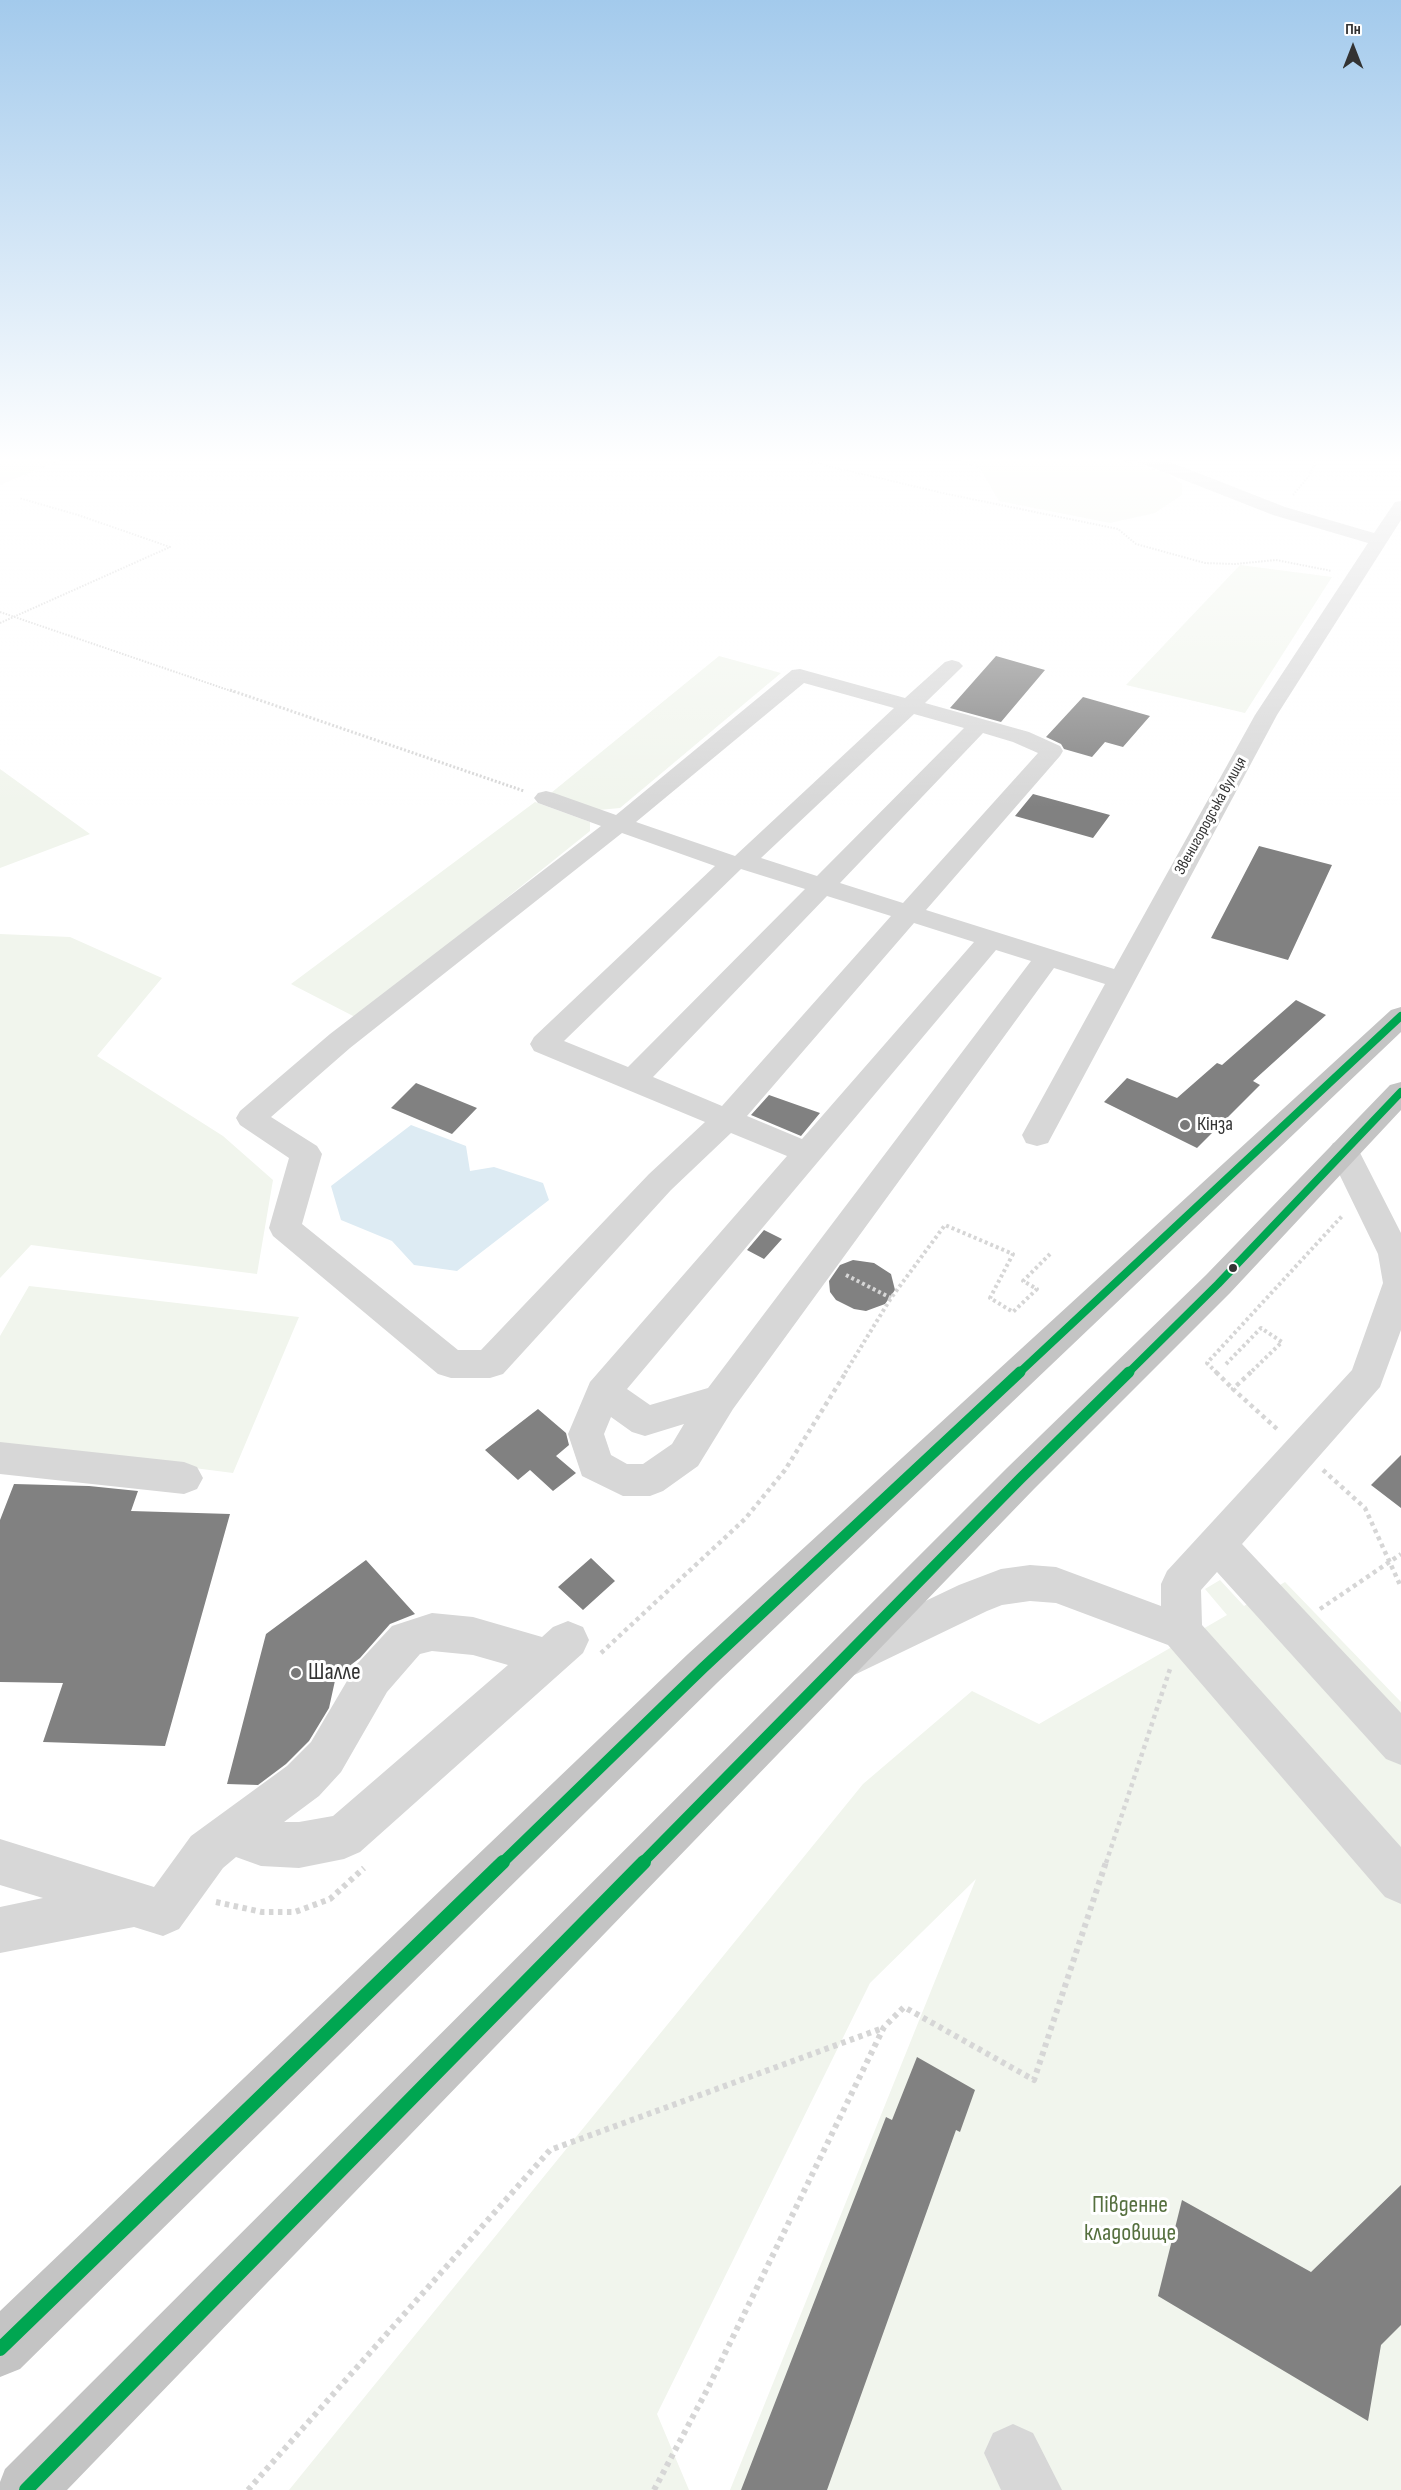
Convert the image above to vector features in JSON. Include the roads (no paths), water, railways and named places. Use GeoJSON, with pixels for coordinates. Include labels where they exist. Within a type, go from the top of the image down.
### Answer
{"type":"FeatureCollection","features":[{"type":"Feature","properties":{"kind":"highway"},"geometry":{"type":"LineString","coordinates":[[0,2349],[703,1668],[1401,1016]]}},
{"type":"Feature","properties":{"kind":"highway"},"geometry":{"type":"LineString","coordinates":[[26,2490],[1021,1478],[1218,1284],[1401,1092]]}},
{"type":"Feature","properties":{"kind":"street","name":"Звенигородська вулиця"},"geometry":{"type":"LineString","coordinates":[[1037,1135],[1266,715],[1356,574]]}},
{"type":"Feature","properties":{"kind":"street"},"geometry":{"type":"LineString","coordinates":[[808,1153],[544,1044],[952,666]]}},
{"type":"Feature","properties":{"kind":"street"},"geometry":{"type":"LineString","coordinates":[[800,675],[979,725],[1021,737],[1052,751],[726,1120],[660,1182],[490,1364],[451,1364],[285,1228],[306,1154],[250,1118],[350,1034],[619,824],[800,675]]}},
{"type":"Feature","properties":{"kind":"street"},"geometry":{"type":"LineString","coordinates":[[632,1081],[979,725]]}},
{"type":"Feature","properties":{"kind":"street"},"geometry":{"type":"LineString","coordinates":[[546,798],[738,863],[823,886],[1121,980]]}},
{"type":"Feature","properties":{"kind":"street"},"geometry":{"type":"LineString","coordinates":[[991,939],[603,1392],[586,1434],[595,1465],[623,1480],[650,1480],[685,1455],[720,1399],[1048,957]]}},
{"type":"Feature","properties":{"kind":"street"},"geometry":{"type":"LineString","coordinates":[[1182,1632],[1181,1584],[1367,1377],[1400,1282],[1395,1254],[1366,1191],[1344,1151]]}},
{"type":"Feature","properties":{"kind":"street"},"geometry":{"type":"LineString","coordinates":[[603,1392],[645,1421],[720,1399]]}},
{"type":"Feature","properties":{"kind":"street"},"geometry":{"type":"LineString","coordinates":[[0,1458],[184,1478]]}},
{"type":"Feature","properties":{"kind":"street"},"geometry":{"type":"LineString","coordinates":[[1217,1544],[1401,1744]]}},
{"type":"Feature","properties":{"kind":"street"},"geometry":{"type":"LineString","coordinates":[[841,1662],[973,1598],[1001,1587],[1030,1583],[1056,1585],[1182,1632],[1401,1881]]}},
{"type":"Feature","properties":{"kind":"street"},"geometry":{"type":"LineString","coordinates":[[0,1862],[163,1913],[207,1851],[231,1833],[303,1781],[326,1757],[372,1678],[407,1639],[432,1632],[558,1649],[344,1836],[299,1845],[261,1843],[231,1833]]}},
{"type":"Feature","properties":{"kind":"street"},"geometry":{"type":"LineString","coordinates":[[0,1930],[136,1904]]}},
{"type":"Feature","properties":{"kind":"place","name":"Кінза"},"geometry":{"type":"Point","coordinates":[1185,1125]}},
{"type":"Feature","properties":{"kind":"place","name":"Шалле"},"geometry":{"type":"Point","coordinates":[296,1673]}},
{"type":"Feature","properties":{"kind":"park label","name":"Південне кладовище"},"geometry":{"type":"Point","coordinates":[1130,2220]}}]}
